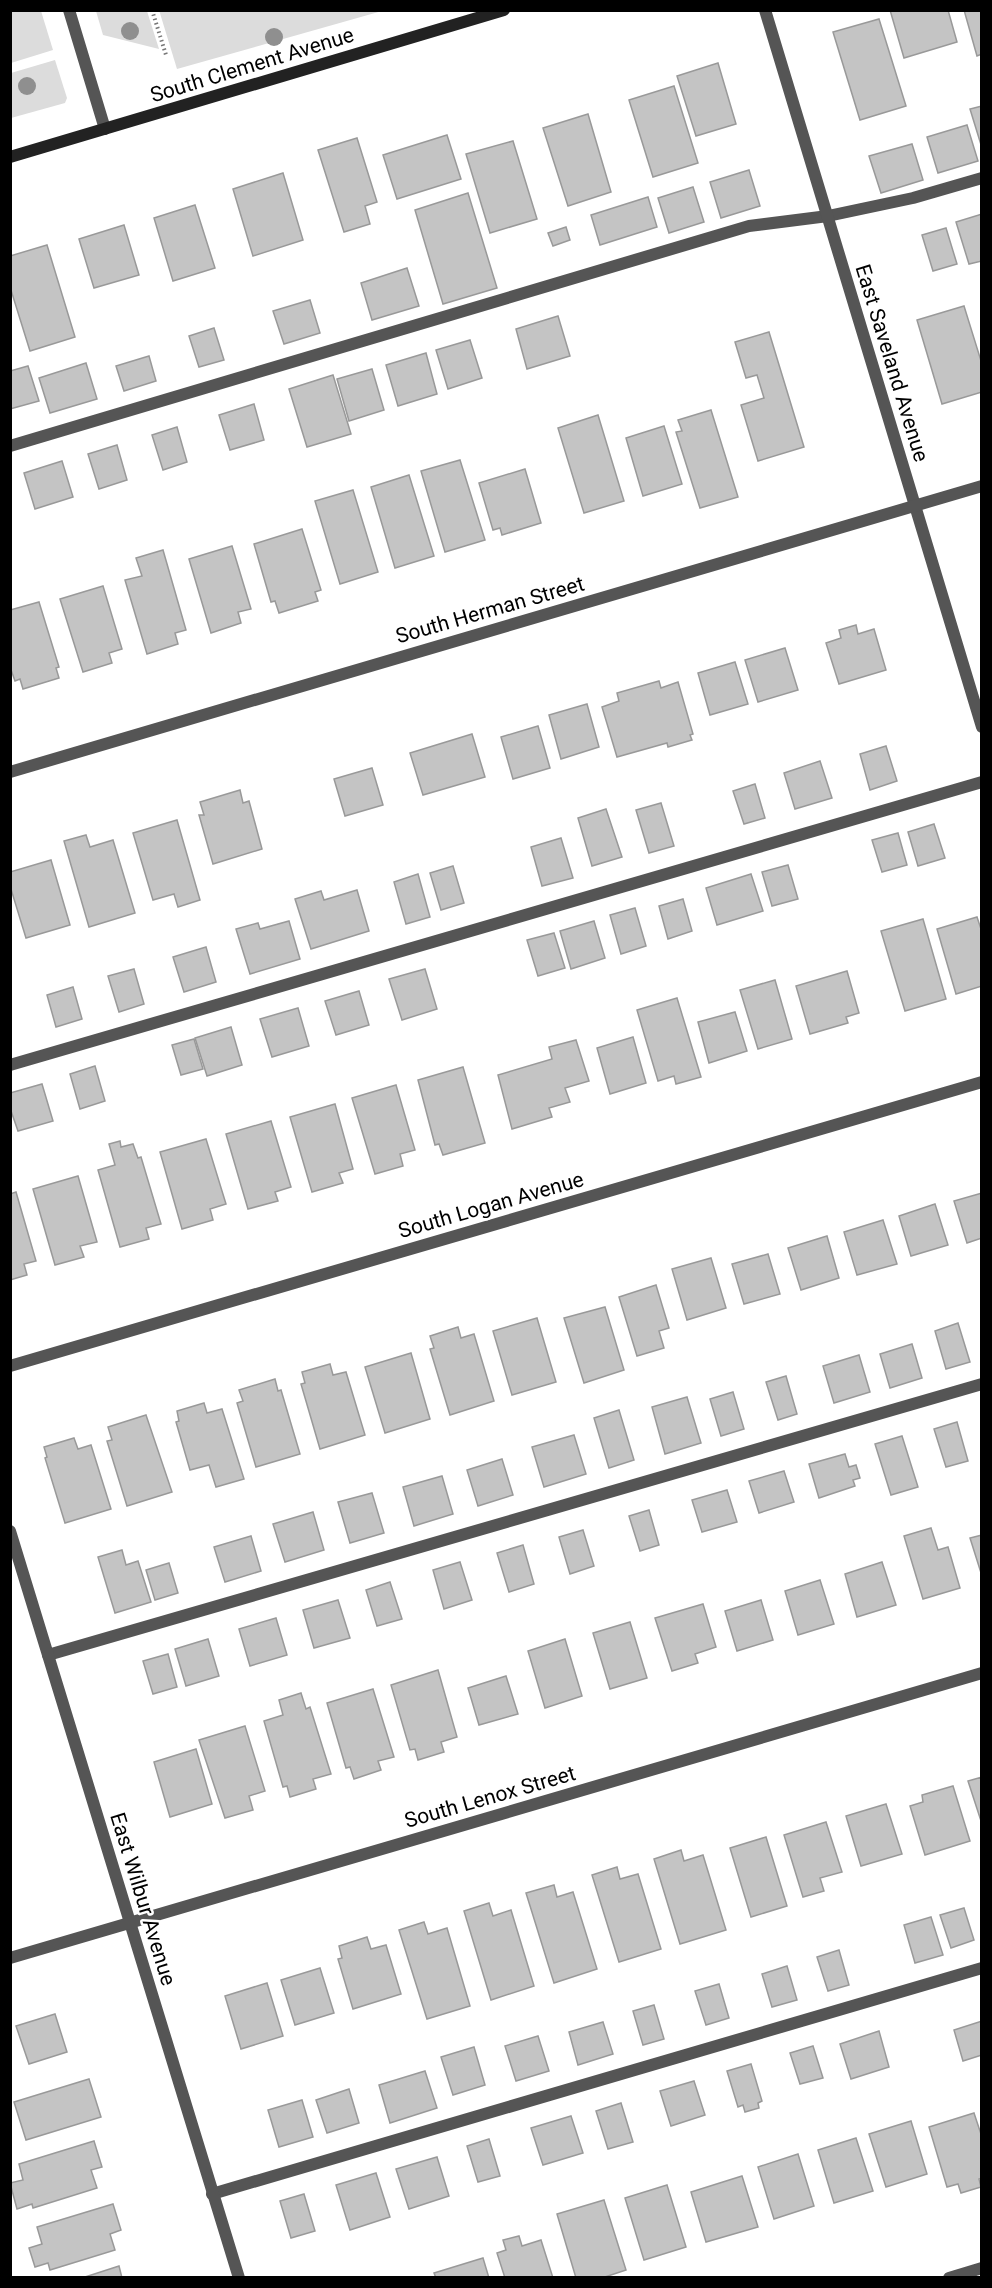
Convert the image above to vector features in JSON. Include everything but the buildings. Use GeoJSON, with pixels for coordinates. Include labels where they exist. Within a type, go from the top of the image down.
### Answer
{"type":"FeatureCollection","features":[{"type":"Feature","properties":{"kind":"street"},"geometry":{"type":"LineString","coordinates":[[69,10],[105,129]]}},
{"type":"Feature","properties":{"kind":"street","name":"South Clement Avenue"},"geometry":{"type":"LineString","coordinates":[[10,157],[504,10]]}},
{"type":"Feature","properties":{"kind":"street","name":"East Saveland Avenue"},"geometry":{"type":"LineString","coordinates":[[765,10],[981,727]]}},
{"type":"Feature","properties":{"kind":"street"},"geometry":{"type":"LineString","coordinates":[[10,446],[749,226],[828,216],[914,198],[981,178]]}},
{"type":"Feature","properties":{"kind":"street","name":"South Herman Street"},"geometry":{"type":"LineString","coordinates":[[10,772],[981,486]]}},
{"type":"Feature","properties":{"kind":"street"},"geometry":{"type":"LineString","coordinates":[[10,1065],[981,782]]}},
{"type":"Feature","properties":{"kind":"street","name":"South Logan Avenue"},"geometry":{"type":"LineString","coordinates":[[10,1366],[981,1082]]}},
{"type":"Feature","properties":{"kind":"street"},"geometry":{"type":"LineString","coordinates":[[48,1655],[981,1384]]}},
{"type":"Feature","properties":{"kind":"street","name":"East Wilbur Avenue"},"geometry":{"type":"LineString","coordinates":[[10,1531],[239,2277]]}},
{"type":"Feature","properties":{"kind":"street","name":"South Lenox Street"},"geometry":{"type":"LineString","coordinates":[[10,1958],[981,1673]]}},
{"type":"Feature","properties":{"kind":"street"},"geometry":{"type":"LineString","coordinates":[[212,2194],[981,1968]]}},
{"type":"Feature","properties":{"kind":"street"},"geometry":{"type":"LineString","coordinates":[[949,2277],[981,2268]]}},
{"type":"Feature","properties":{"kind":"path"},"geometry":{"type":"LineString","coordinates":[[152,10],[166,56]]}},
{"type":"Feature","properties":{"kind":"shaded area"},"geometry":{"type":"Polygon","coordinates":[[[11,10],[41,11],[53,50],[11,63],[11,10]]]}},
{"type":"Feature","properties":{"kind":"shaded area"},"geometry":{"type":"Polygon","coordinates":[[[159,10],[382,10],[382,11],[177,69],[159,10]]]}},
{"type":"Feature","properties":{"kind":"shaded area"},"geometry":{"type":"Polygon","coordinates":[[[96,11],[147,11],[159,49],[103,35],[96,11]]]}},
{"type":"Feature","properties":{"kind":"shaded area"},"geometry":{"type":"Polygon","coordinates":[[[55,60],[67,98],[65,103],[11,118],[11,73],[55,60]]]}}]}
